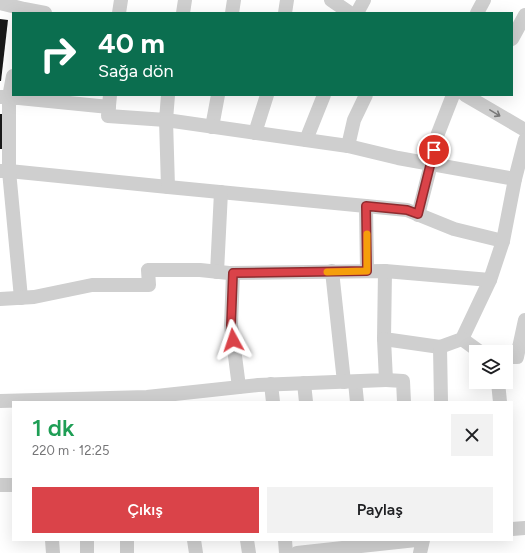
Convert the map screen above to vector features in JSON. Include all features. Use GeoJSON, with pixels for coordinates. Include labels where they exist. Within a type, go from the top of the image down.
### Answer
{"type":"FeatureCollection","features":[{"type":"Feature","properties":{"kind":"street"},"geometry":{"type":"LineString","coordinates":[[119,12],[121,0]]}},
{"type":"Feature","properties":{"kind":"street"},"geometry":{"type":"LineString","coordinates":[[183,12],[185,0]]}},
{"type":"Feature","properties":{"kind":"street"},"geometry":{"type":"LineString","coordinates":[[232,12],[234,0]]}},
{"type":"Feature","properties":{"kind":"street"},"geometry":{"type":"LineString","coordinates":[[285,12],[288,0]]}},
{"type":"Feature","properties":{"kind":"street"},"geometry":{"type":"LineString","coordinates":[[330,0],[348,12]]}},
{"type":"Feature","properties":{"kind":"street"},"geometry":{"type":"LineString","coordinates":[[358,12],[364,0]]}},
{"type":"Feature","properties":{"kind":"street"},"geometry":{"type":"LineString","coordinates":[[478,12],[484,0]]}},
{"type":"Feature","properties":{"kind":"street"},"geometry":{"type":"LineString","coordinates":[[0,3],[24,11],[34,12]]}},
{"type":"Feature","properties":{"kind":"street"},"geometry":{"type":"LineString","coordinates":[[513,37],[525,15]]}},
{"type":"Feature","properties":{"kind":"street"},"geometry":{"type":"LineString","coordinates":[[12,79],[5,97],[4,171],[21,298]]}},
{"type":"Feature","properties":{"kind":"street"},"geometry":{"type":"LineString","coordinates":[[168,96],[166,120],[168,187]]}},
{"type":"Feature","properties":{"kind":"street"},"geometry":{"type":"LineString","coordinates":[[212,127],[218,96]]}},
{"type":"Feature","properties":{"kind":"street"},"geometry":{"type":"LineString","coordinates":[[256,133],[267,96]]}},
{"type":"Feature","properties":{"kind":"street"},"geometry":{"type":"LineString","coordinates":[[306,140],[324,96]]}},
{"type":"Feature","properties":{"kind":"street"},"geometry":{"type":"LineString","coordinates":[[348,146],[354,120],[366,96]]}},
{"type":"Feature","properties":{"kind":"street"},"geometry":{"type":"LineString","coordinates":[[418,214],[437,136],[453,96]]}},
{"type":"Feature","properties":{"kind":"street"},"geometry":{"type":"LineString","coordinates":[[469,96],[480,99],[525,130]]}},
{"type":"Feature","properties":{"kind":"street"},"geometry":{"type":"LineString","coordinates":[[5,97],[110,101],[108,116],[166,120],[348,146],[398,158],[515,179]]}},
{"type":"Feature","properties":{"kind":"street"},"geometry":{"type":"LineString","coordinates":[[384,339],[440,347],[462,339],[490,280],[504,241],[515,179],[525,140]]}},
{"type":"Feature","properties":{"kind":"street"},"geometry":{"type":"LineString","coordinates":[[4,171],[407,210],[454,229],[504,241]]}},
{"type":"Feature","properties":{"kind":"street"},"geometry":{"type":"LineString","coordinates":[[217,272],[221,192]]}},
{"type":"Feature","properties":{"kind":"street"},"geometry":{"type":"LineString","coordinates":[[366,206],[367,271]]}},
{"type":"Feature","properties":{"kind":"street"},"geometry":{"type":"LineString","coordinates":[[0,299],[34,297],[92,285],[149,285],[148,270],[200,270],[233,273],[385,271],[490,280]]}},
{"type":"Feature","properties":{"kind":"street"},"geometry":{"type":"LineString","coordinates":[[332,271],[349,382],[356,401]]}},
{"type":"Feature","properties":{"kind":"street"},"geometry":{"type":"LineString","coordinates":[[385,271],[384,339],[386,380]]}},
{"type":"Feature","properties":{"kind":"street"},"geometry":{"type":"LineString","coordinates":[[233,273],[231,325],[239,387]]}},
{"type":"Feature","properties":{"kind":"street"},"geometry":{"type":"LineString","coordinates":[[513,357],[517,357],[525,320]]}},
{"type":"Feature","properties":{"kind":"street"},"geometry":{"type":"LineString","coordinates":[[462,339],[470,345]]}},
{"type":"Feature","properties":{"kind":"street"},"geometry":{"type":"LineString","coordinates":[[440,347],[442,401]]}},
{"type":"Feature","properties":{"kind":"street"},"geometry":{"type":"LineString","coordinates":[[0,401],[126,400],[147,397],[176,398],[239,387],[271,384],[386,380],[403,381],[404,401]]}},
{"type":"Feature","properties":{"kind":"street"},"geometry":{"type":"LineString","coordinates":[[304,383],[306,401]]}},
{"type":"Feature","properties":{"kind":"street"},"geometry":{"type":"LineString","coordinates":[[271,384],[273,401]]}},
{"type":"Feature","properties":{"kind":"street"},"geometry":{"type":"LineString","coordinates":[[499,389],[500,401]]}},
{"type":"Feature","properties":{"kind":"street"},"geometry":{"type":"LineString","coordinates":[[0,485],[12,485]]}},
{"type":"Feature","properties":{"kind":"street"},"geometry":{"type":"LineString","coordinates":[[513,529],[525,528]]}},
{"type":"Feature","properties":{"kind":"street"},"geometry":{"type":"LineString","coordinates":[[52,541],[53,553]]}},
{"type":"Feature","properties":{"kind":"street"},"geometry":{"type":"LineString","coordinates":[[87,541],[88,553]]}},
{"type":"Feature","properties":{"kind":"street"},"geometry":{"type":"LineString","coordinates":[[127,541],[127,553]]}},
{"type":"Feature","properties":{"kind":"street"},"geometry":{"type":"LineString","coordinates":[[194,541],[196,553]]}},
{"type":"Feature","properties":{"kind":"street"},"geometry":{"type":"LineString","coordinates":[[247,541],[248,553]]}},
{"type":"Feature","properties":{"kind":"street"},"geometry":{"type":"LineString","coordinates":[[285,541],[286,553]]}},
{"type":"Feature","properties":{"kind":"street"},"geometry":{"type":"LineString","coordinates":[[297,553],[324,545],[362,546],[406,541]]}},
{"type":"Feature","properties":{"kind":"street"},"geometry":{"type":"LineString","coordinates":[[420,553],[423,541]]}},
{"type":"Feature","properties":{"kind":"building"},"geometry":{"type":"Polygon","coordinates":[[[0,19],[8,20],[1,81],[0,81],[0,19]]]}},
{"type":"Feature","properties":{"kind":"building"},"geometry":{"type":"Polygon","coordinates":[[[0,114],[3,114],[3,149],[0,149],[0,114]]]}},
{"type":"Feature","properties":{"kind":"slow traffic"},"geometry":{"type":"LineString","coordinates":[[327,272],[367,271],[367,234]]}},
{"type":"Feature","properties":{"kind":"route"},"geometry":{"type":"LineString","coordinates":[[233,340],[231,325],[233,273],[367,271],[366,206],[407,210],[418,214],[434,150]]}}]}
